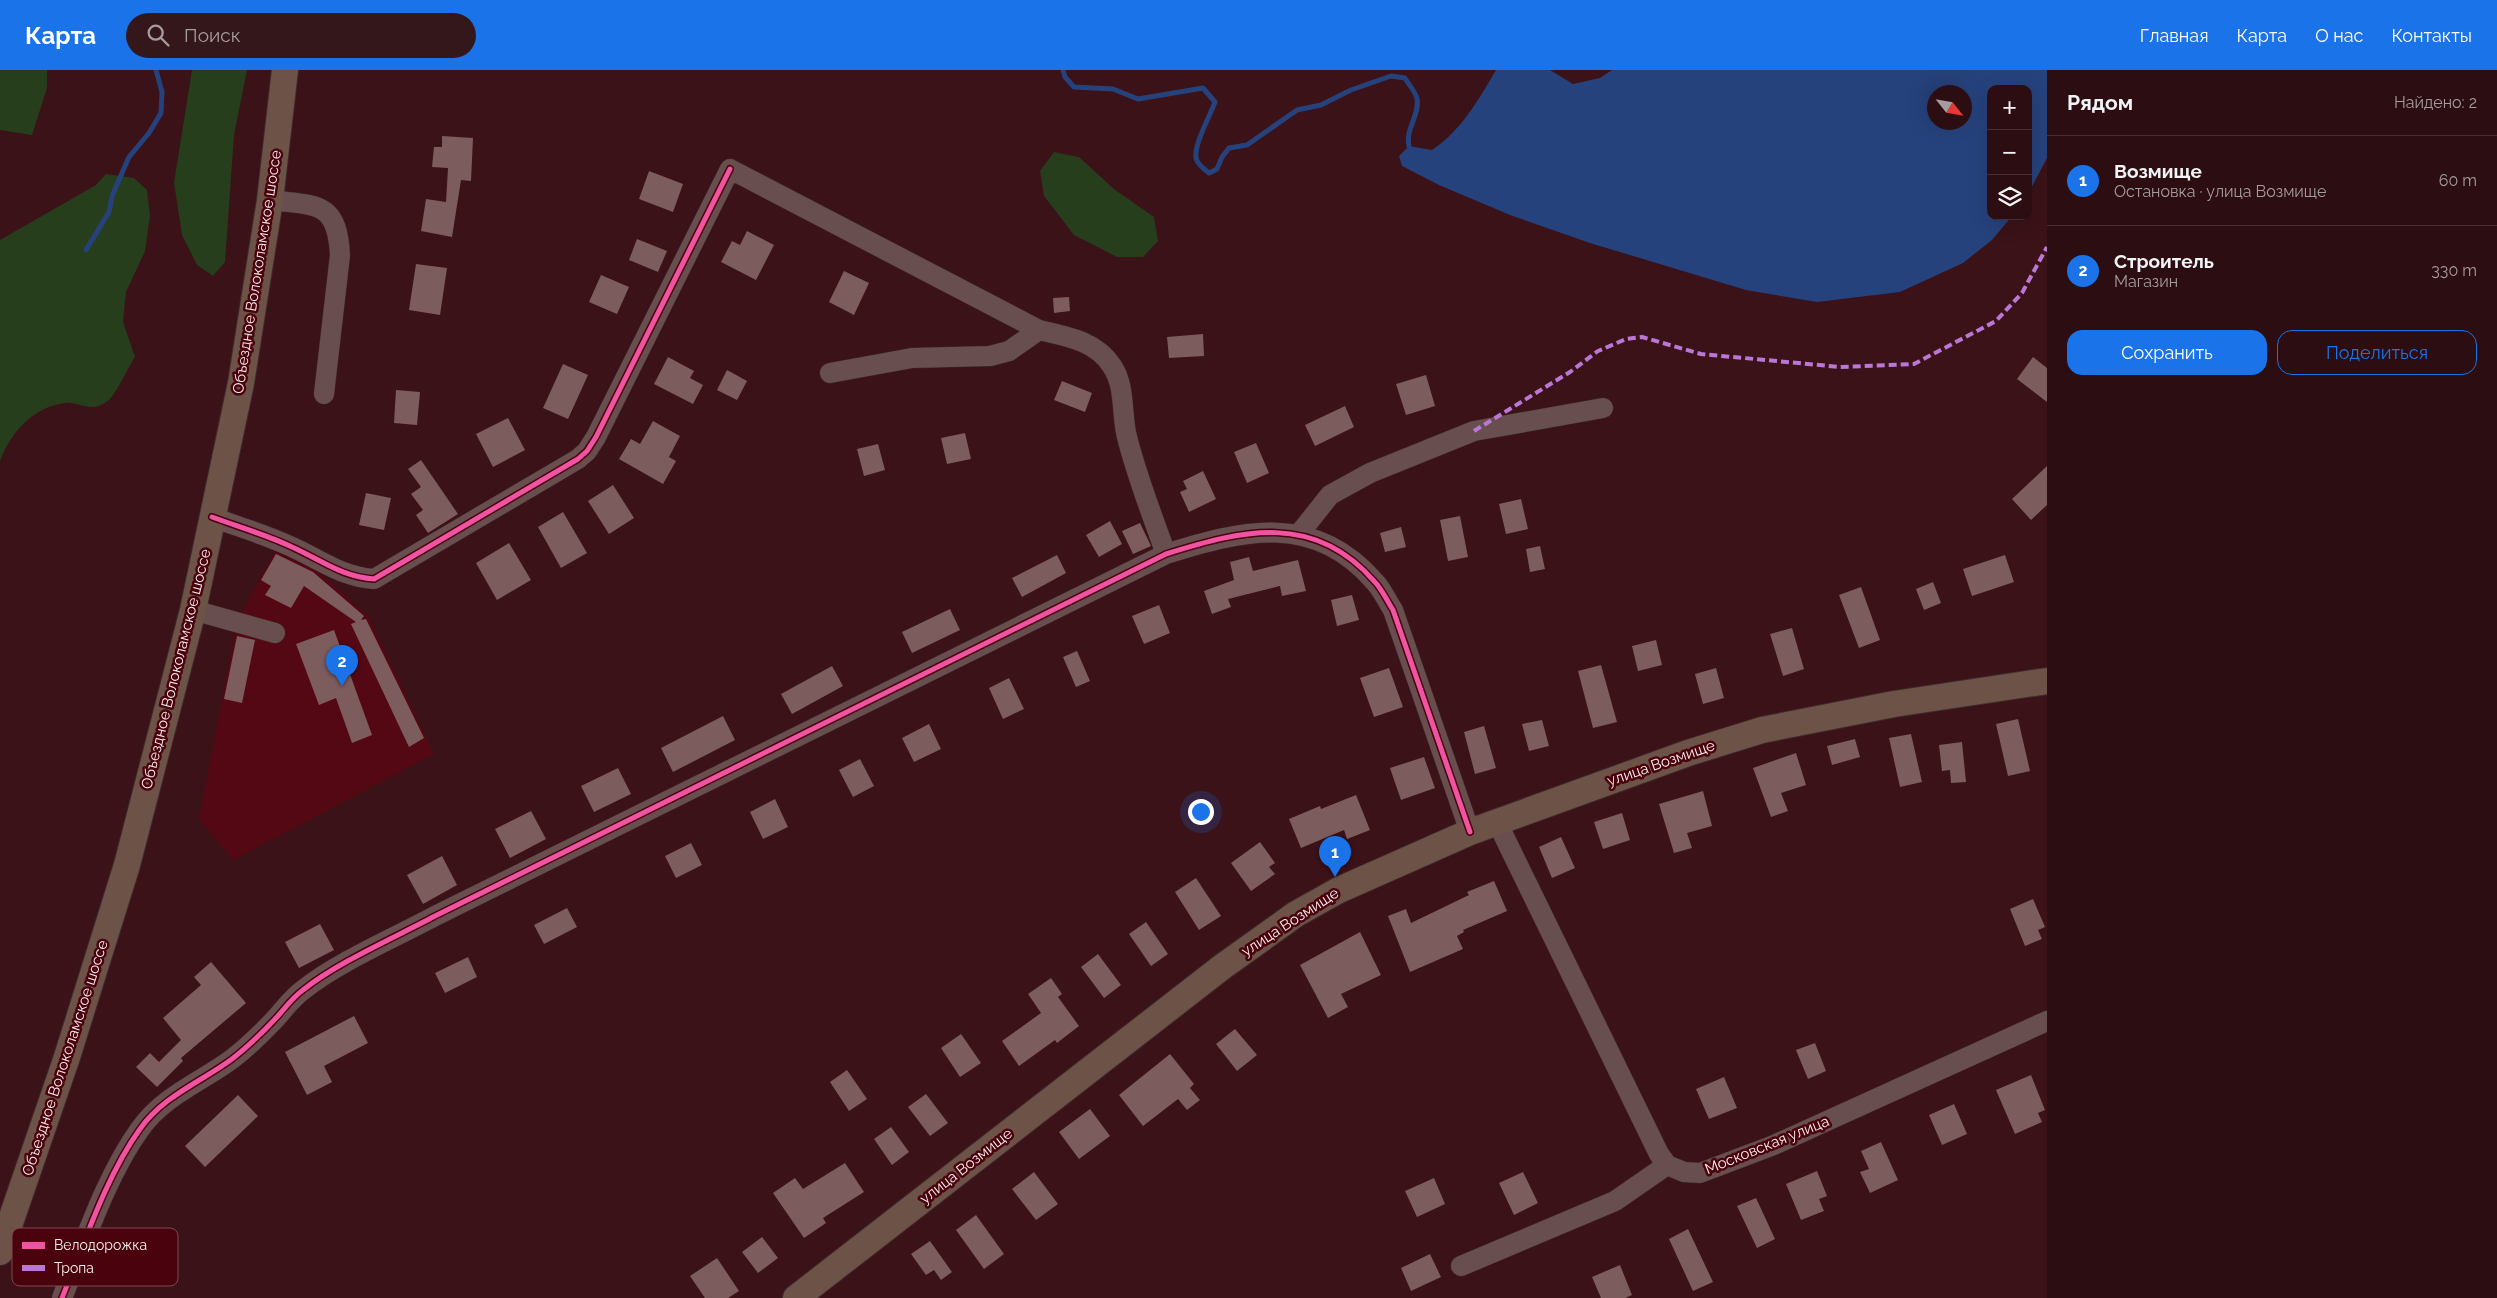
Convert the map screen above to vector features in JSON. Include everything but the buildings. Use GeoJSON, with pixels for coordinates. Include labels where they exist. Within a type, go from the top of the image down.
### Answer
{"type":"FeatureCollection","features":[{"type":"Feature","properties":{"kind":"main road","name":"Объездное Волоколамское шоссе"},"geometry":{"type":"LineString","coordinates":[[0,1252],[67,1057],[127,865],[193,610],[241,383],[270,200],[285,70]]}},
{"type":"Feature","properties":{"kind":"main road","name":"улица Возмище"},"geometry":{"type":"LineString","coordinates":[[796,1298],[1222,967],[1296,914],[1340,890],[1470,832],[1688,753],[1762,730],[1819,717],[1894,704],[2047,682]]}},
{"type":"Feature","properties":{"kind":"street"},"geometry":{"type":"LineString","coordinates":[[212,517],[292,546],[335,570],[357,578],[374,578],[578,459],[587,451],[596,437],[730,169],[1038,330],[1074,338],[1093,348],[1112,364],[1120,380],[1126,435],[1142,490],[1166,554]]}},
{"type":"Feature","properties":{"kind":"street"},"geometry":{"type":"LineString","coordinates":[[270,200],[320,207],[330,216],[339,233],[340,255],[324,394]]}},
{"type":"Feature","properties":{"kind":"street"},"geometry":{"type":"LineString","coordinates":[[830,373],[912,358],[990,356],[1009,351],[1038,330]]}},
{"type":"Feature","properties":{"kind":"street"},"geometry":{"type":"LineString","coordinates":[[1299,534],[1330,495],[1370,473],[1474,431],[1603,408]]}},
{"type":"Feature","properties":{"kind":"street"},"geometry":{"type":"LineString","coordinates":[[90,1228],[117,1170],[139,1131],[151,1115],[162,1104],[232,1059],[263,1033],[301,991],[324,975],[444,912],[1166,554],[1252,532],[1276,531],[1299,534],[1324,543],[1352,559],[1375,582],[1393,610],[1470,832]]}},
{"type":"Feature","properties":{"kind":"street"},"geometry":{"type":"LineString","coordinates":[[193,610],[275,633]]}},
{"type":"Feature","properties":{"kind":"street"},"geometry":{"type":"LineString","coordinates":[[1461,1266],[1615,1201],[1667,1165],[1659,1154],[1497,822]]}},
{"type":"Feature","properties":{"kind":"street","name":"Московская улица"},"geometry":{"type":"LineString","coordinates":[[1667,1165],[1684,1172],[1700,1173],[1774,1145],[2047,1021]]}},
{"type":"Feature","properties":{"kind":"street"},"geometry":{"type":"LineString","coordinates":[[62,1298],[67,1286]]}},
{"type":"Feature","properties":{"kind":"shaded area"},"geometry":{"type":"Polygon","coordinates":[[[275,551],[318,571],[368,616],[434,754],[233,860],[199,819],[237,622],[275,551]]]}},
{"type":"Feature","properties":{"kind":"green space"},"geometry":{"type":"Polygon","coordinates":[[[0,70],[47,70],[47,88],[32,135],[0,130],[0,70]]]}},
{"type":"Feature","properties":{"kind":"green space"},"geometry":{"type":"Polygon","coordinates":[[[192,70],[247,70],[234,135],[225,262],[213,276],[197,265],[182,235],[174,183],[192,70]]]}},
{"type":"Feature","properties":{"kind":"green space"},"geometry":{"type":"Polygon","coordinates":[[[1054,152],[1079,157],[1114,189],[1154,217],[1158,241],[1143,257],[1117,257],[1074,235],[1044,196],[1040,171],[1054,152]]]}},
{"type":"Feature","properties":{"kind":"green space"},"geometry":{"type":"Polygon","coordinates":[[[106,174],[134,178],[147,190],[150,216],[145,251],[126,292],[123,322],[135,357],[109,400],[96,407],[70,403],[53,405],[33,415],[10,440],[0,461],[0,240],[96,185],[106,174]]]}},
{"type":"Feature","properties":{"kind":"water"},"geometry":{"type":"Polygon","coordinates":[[[1496,70],[1550,70],[1573,84],[1600,78],[1612,70],[2047,70],[2047,158],[2032,186],[2032,85],[1987,85],[1987,220],[2009,220],[1992,240],[1963,263],[1900,292],[1817,302],[1746,290],[1590,243],[1510,215],[1439,185],[1402,166],[1399,156],[1409,146],[1432,150],[1452,134],[1476,103],[1496,70]]]}},
{"type":"Feature","properties":{"kind":"waterway"},"geometry":{"type":"LineString","coordinates":[[86,250],[109,212],[112,196],[129,157],[149,133],[161,113],[162,92],[156,70]]}},
{"type":"Feature","properties":{"kind":"waterway"},"geometry":{"type":"LineString","coordinates":[[1063,70],[1065,77],[1074,87],[1113,89],[1138,99],[1203,88],[1215,102],[1197,145],[1196,158],[1199,164],[1209,173],[1217,169],[1222,157],[1229,148],[1247,145],[1297,110],[1321,105],[1351,90],[1391,76],[1405,78],[1416,96],[1417,105],[1409,134],[1409,146]]}},
{"type":"Feature","properties":{"kind":"marked path"},"geometry":{"type":"LineString","coordinates":[[1474,431],[1570,372],[1598,351],[1626,339],[1642,337],[1701,354],[1840,367],[1914,364],[1996,321],[2022,293],[2047,247]]}},
{"type":"Feature","properties":{"kind":"cycle path"},"geometry":{"type":"LineString","coordinates":[[212,517],[263,535],[352,575],[374,579],[578,459],[587,451],[596,437],[730,169]]}},
{"type":"Feature","properties":{"kind":"cycle path"},"geometry":{"type":"LineString","coordinates":[[89,1228],[117,1168],[149,1117],[171,1098],[232,1059],[266,1028],[296,996],[349,960],[1166,554],[1194,545],[1249,534],[1276,533],[1302,536],[1327,544],[1351,559],[1377,584],[1393,610],[1470,832]]}},
{"type":"Feature","properties":{"kind":"cycle path"},"geometry":{"type":"LineString","coordinates":[[62,1298],[67,1286]]}},
{"type":"Feature","properties":{"kind":"place","name":"Строитель"},"geometry":{"type":"Point","coordinates":[342,686]}},
{"type":"Feature","properties":{"kind":"place","name":"Возмище"},"geometry":{"type":"Point","coordinates":[1335,877]}}]}
